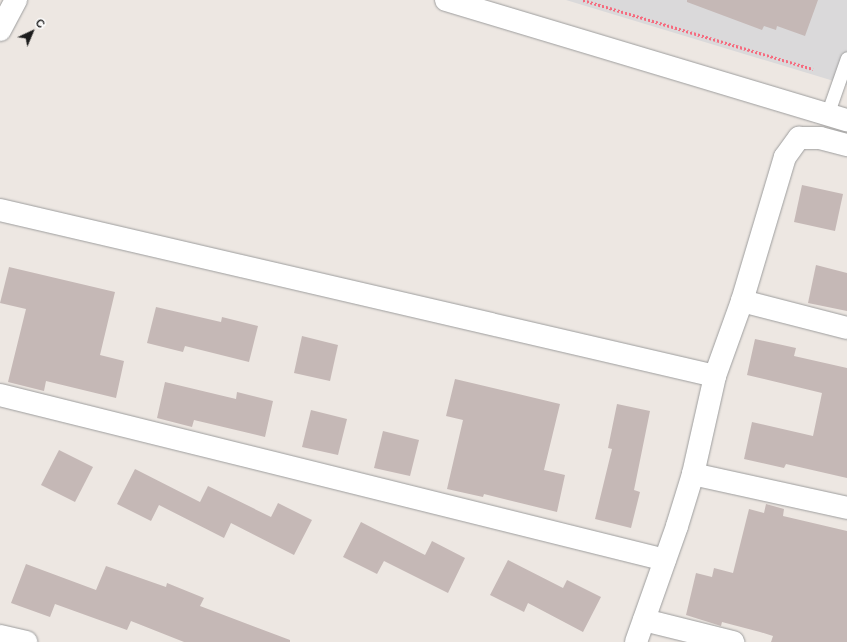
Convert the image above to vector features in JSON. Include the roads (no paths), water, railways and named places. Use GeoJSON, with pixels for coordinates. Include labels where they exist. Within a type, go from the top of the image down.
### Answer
{"type":"FeatureCollection","features":[{"type":"Feature","properties":{"kind":"street"},"geometry":{"type":"LineString","coordinates":[[0,30],[16,0]]}},
{"type":"Feature","properties":{"kind":"street"},"geometry":{"type":"LineString","coordinates":[[446,0],[837,117]]}},
{"type":"Feature","properties":{"kind":"street"},"geometry":{"type":"LineString","coordinates":[[636,642],[693,474],[715,376],[742,301],[785,157],[799,138],[820,138],[847,145]]}},
{"type":"Feature","properties":{"kind":"street"},"geometry":{"type":"LineString","coordinates":[[0,210],[715,376]]}},
{"type":"Feature","properties":{"kind":"street"},"geometry":{"type":"LineString","coordinates":[[742,301],[847,328]]}},
{"type":"Feature","properties":{"kind":"street"},"geometry":{"type":"LineString","coordinates":[[0,396],[665,560]]}},
{"type":"Feature","properties":{"kind":"street"},"geometry":{"type":"LineString","coordinates":[[693,474],[847,508]]}},
{"type":"Feature","properties":{"kind":"street"},"geometry":{"type":"LineString","coordinates":[[644,620],[733,642]]}},
{"type":"Feature","properties":{"kind":"street"},"geometry":{"type":"LineString","coordinates":[[0,636],[26,642]]}},
{"type":"Feature","properties":{"kind":"lane"},"geometry":{"type":"LineString","coordinates":[[837,117],[847,58]]}}]}
